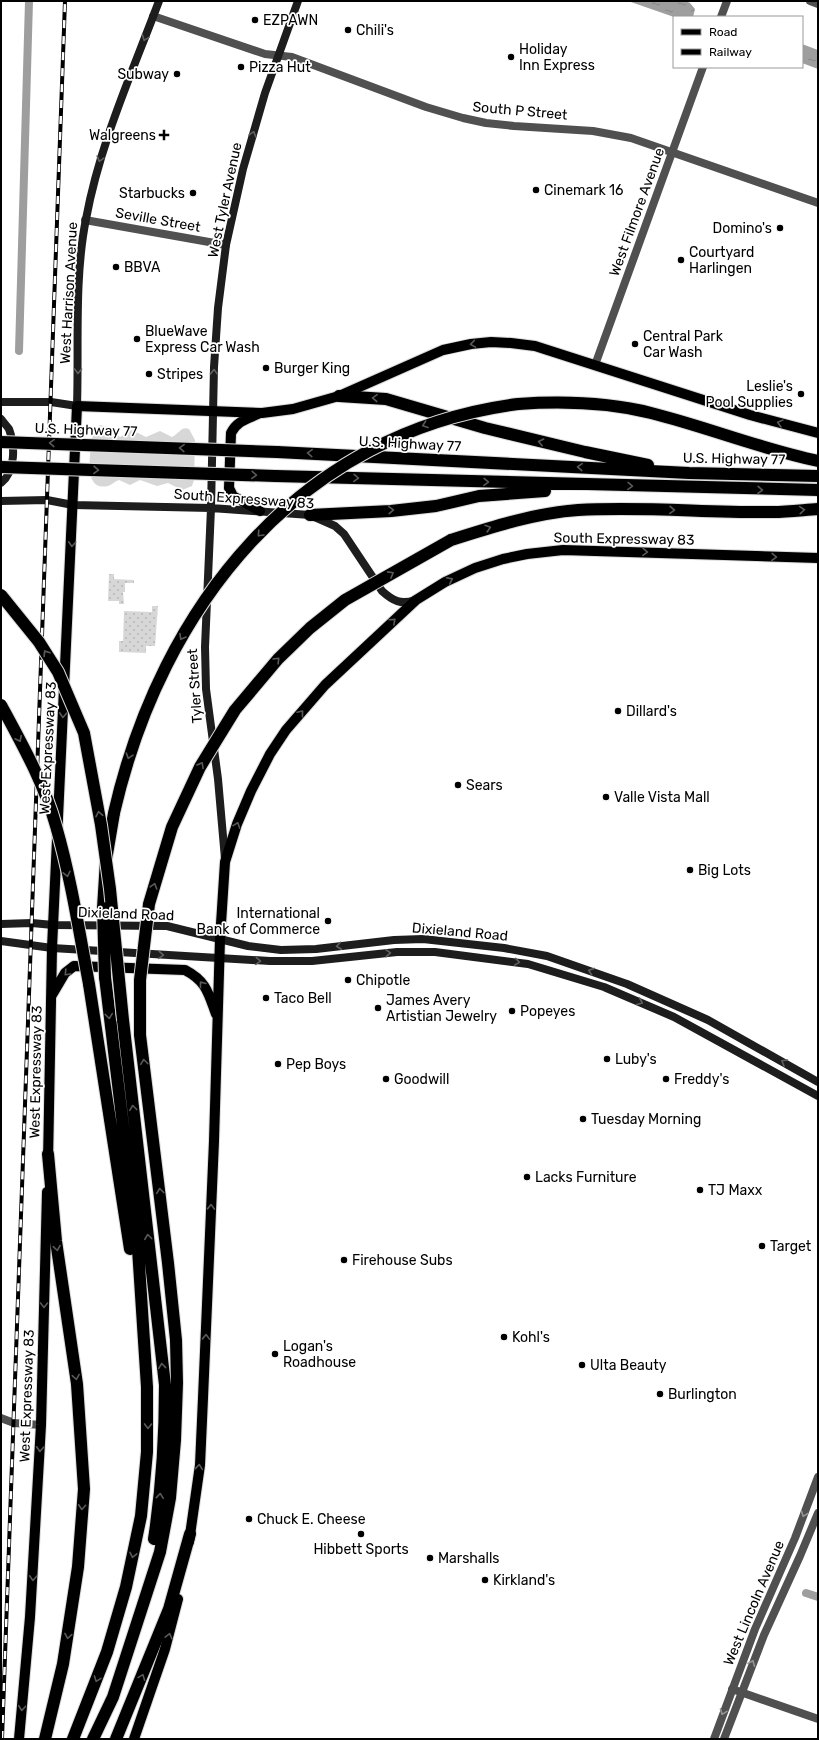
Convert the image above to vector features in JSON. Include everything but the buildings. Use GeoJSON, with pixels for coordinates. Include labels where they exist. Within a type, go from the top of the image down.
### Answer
{"type":"FeatureCollection","features":[{"type":"Feature","properties":{"kind":"highway"},"geometry":{"type":"LineString","coordinates":[[339,396],[386,398],[522,438],[689,473]]}},
{"type":"Feature","properties":{"kind":"highway"},"geometry":{"type":"LineString","coordinates":[[73,1739],[107,1652],[120,1609],[133,1556],[141,1516],[146,1469],[148,1429],[142,1304],[132,1192],[105,977],[102,935],[105,873],[114,813],[126,766],[141,720],[160,676],[184,633],[212,590],[244,551],[279,514],[309,488],[341,466],[392,438],[433,422],[476,411],[518,404],[563,402],[629,408],[658,415],[791,455],[818,461]]}},
{"type":"Feature","properties":{"kind":"highway","name":"U.S. Highway 77"},"geometry":{"type":"LineString","coordinates":[[1,442],[277,452],[689,473],[818,476]]}},
{"type":"Feature","properties":{"kind":"highway","name":"U.S. Highway 77"},"geometry":{"type":"LineString","coordinates":[[1,467],[600,486],[818,490]]}},
{"type":"Feature","properties":{"kind":"highway"},"geometry":{"type":"LineString","coordinates":[[310,515],[391,511],[436,506],[479,496],[600,486]]}},
{"type":"Feature","properties":{"kind":"highway"},"geometry":{"type":"LineString","coordinates":[[93,1739],[113,1697],[140,1617],[160,1552],[170,1498],[175,1440],[177,1383],[176,1340],[140,1035],[140,980],[149,904],[172,828],[200,767],[235,710],[278,659],[310,628],[345,600],[451,540],[492,527],[536,516],[577,510],[634,509],[774,512],[818,508]]}},
{"type":"Feature","properties":{"kind":"highway"},"geometry":{"type":"LineString","coordinates":[[1,595],[39,642],[58,672],[84,734],[102,832],[164,1385],[165,1440],[160,1496],[153,1551],[140,1617]]}},
{"type":"Feature","properties":{"kind":"highway"},"geometry":{"type":"LineString","coordinates":[[1,705],[35,770],[56,826],[70,884],[89,984],[132,1265],[147,1387]]}},
{"type":"Feature","properties":{"kind":"highway"},"geometry":{"type":"LineString","coordinates":[[45,1739],[66,1649],[78,1567],[84,1489],[77,1384],[56,1241],[48,1154]]}},
{"type":"Feature","properties":{"kind":"highway"},"geometry":{"type":"LineString","coordinates":[[116,1739],[168,1609],[190,1534]]}},
{"type":"Feature","properties":{"kind":"main road","name":"West Harrison Avenue"},"geometry":{"type":"LineString","coordinates":[[77,406],[78,321],[85,220],[103,148],[159,1]]}},
{"type":"Feature","properties":{"kind":"main road","name":"West Tyler Avenue"},"geometry":{"type":"LineString","coordinates":[[211,508],[213,411],[218,308],[226,245],[253,132],[298,1]]}},
{"type":"Feature","properties":{"kind":"main road"},"geometry":{"type":"LineString","coordinates":[[1,402],[51,402],[77,406],[262,413],[293,409],[339,396],[431,354],[449,348],[482,342],[507,342],[535,346],[750,415],[818,433]]}},
{"type":"Feature","properties":{"kind":"main road","name":"West Expressway 83"},"geometry":{"type":"LineString","coordinates":[[19,1739],[30,1617],[41,1425],[52,948],[77,406]]}},
{"type":"Feature","properties":{"kind":"main road"},"geometry":{"type":"LineString","coordinates":[[260,511],[233,496],[230,488],[231,433],[233,428],[242,420],[262,413]]}},
{"type":"Feature","properties":{"kind":"main road"},"geometry":{"type":"LineString","coordinates":[[1,419],[8,428],[14,452],[9,474],[1,483]]}},
{"type":"Feature","properties":{"kind":"main road","name":"South Expressway 83"},"geometry":{"type":"LineString","coordinates":[[1,501],[47,500],[73,505],[211,508],[310,515],[335,526],[344,534],[382,591],[390,599],[402,603],[416,600],[445,582],[475,568],[503,559],[527,554],[564,550],[818,558]]}},
{"type":"Feature","properties":{"kind":"main road","name":"Tyler Street"},"geometry":{"type":"LineString","coordinates":[[211,508],[205,647],[206,689],[218,779],[225,862]]}},
{"type":"Feature","properties":{"kind":"main road"},"geometry":{"type":"LineString","coordinates":[[134,1739],[166,1649],[183,1576],[200,1457],[218,1019],[219,958],[225,862],[237,824],[251,791],[270,754],[286,730],[325,685],[416,600]]}},
{"type":"Feature","properties":{"kind":"main road","name":"Dixieland Road"},"geometry":{"type":"LineString","coordinates":[[1,924],[32,923],[53,925],[167,926],[264,949],[281,950],[316,949],[394,940],[422,939],[491,946],[547,956],[626,984],[708,1020],[818,1082]]}},
{"type":"Feature","properties":{"kind":"main road","name":"Dixieland Road"},"geometry":{"type":"LineString","coordinates":[[1,942],[52,948],[291,962],[373,954],[435,952],[528,964],[604,987],[674,1017],[818,1096]]}},
{"type":"Feature","properties":{"kind":"main road"},"geometry":{"type":"LineString","coordinates":[[51,997],[65,973],[74,966],[185,970],[196,976],[206,987],[218,1019]]}},
{"type":"Feature","properties":{"kind":"street"},"geometry":{"type":"LineString","coordinates":[[721,16],[727,1]]}},
{"type":"Feature","properties":{"kind":"street"},"geometry":{"type":"LineString","coordinates":[[810,1],[818,4]]}},
{"type":"Feature","properties":{"kind":"street","name":"South P Street"},"geometry":{"type":"LineString","coordinates":[[153,16],[265,54],[292,57],[426,107],[463,118],[486,123],[608,133],[672,151],[818,203]]}},
{"type":"Feature","properties":{"kind":"street","name":"West Filmore Avenue"},"geometry":{"type":"LineString","coordinates":[[595,366],[703,68]]}},
{"type":"Feature","properties":{"kind":"street","name":"Seville Street"},"geometry":{"type":"LineString","coordinates":[[85,220],[226,245]]}},
{"type":"Feature","properties":{"kind":"street"},"geometry":{"type":"LineString","coordinates":[[1,1418],[14,1423],[41,1425]]}},
{"type":"Feature","properties":{"kind":"street","name":"West Lincoln Avenue"},"geometry":{"type":"LineString","coordinates":[[714,1739],[755,1629],[795,1538],[818,1477]]}},
{"type":"Feature","properties":{"kind":"street","name":"West Lincoln Avenue"},"geometry":{"type":"LineString","coordinates":[[724,1739],[764,1635],[818,1513]]}},
{"type":"Feature","properties":{"kind":"street"},"geometry":{"type":"LineString","coordinates":[[732,1689],[818,1719]]}},
{"type":"Feature","properties":{"kind":"shaded area"},"geometry":{"type":"Polygon","coordinates":[[[100,425],[108,427],[120,437],[132,430],[146,437],[160,431],[172,437],[182,429],[189,429],[195,440],[194,480],[192,486],[182,490],[168,483],[157,486],[140,480],[130,485],[119,480],[108,486],[100,486],[94,483],[90,468],[91,449],[93,434],[95,429],[100,425]]]}},
{"type":"Feature","properties":{"kind":"shaded area"},"geometry":{"type":"Polygon","coordinates":[[[109,574],[114,574],[114,579],[134,580],[134,583],[125,583],[125,592],[123,592],[124,604],[119,604],[119,601],[108,601],[109,574]]]}},
{"type":"Feature","properties":{"kind":"shaded area"},"geometry":{"type":"Polygon","coordinates":[[[152,606],[158,606],[155,646],[146,646],[146,653],[119,652],[119,641],[123,641],[124,611],[152,612],[152,606]]]}},
{"type":"Feature","properties":{"kind":"water"},"geometry":{"type":"Polygon","coordinates":[[[628,1],[686,1],[695,9],[693,16],[673,17],[628,1]]]}},
{"type":"Feature","properties":{"kind":"water"},"geometry":{"type":"Polygon","coordinates":[[[803,44],[818,50],[818,69],[803,63],[803,44]]]}},
{"type":"Feature","properties":{"kind":"waterway"},"geometry":{"type":"LineString","coordinates":[[19,351],[29,1]]}},
{"type":"Feature","properties":{"kind":"waterway"},"geometry":{"type":"LineString","coordinates":[[806,1593],[818,1597]]}},
{"type":"Feature","properties":{"kind":"railway"},"geometry":{"type":"LineString","coordinates":[[2,1739],[65,1]]}},
{"type":"Feature","properties":{"kind":"place","name":"EZPAWN"},"geometry":{"type":"Point","coordinates":[255,20]}},
{"type":"Feature","properties":{"kind":"place","name":"Chili's"},"geometry":{"type":"Point","coordinates":[348,30]}},
{"type":"Feature","properties":{"kind":"place","name":"Holiday Inn Express"},"geometry":{"type":"Point","coordinates":[511,57]}},
{"type":"Feature","properties":{"kind":"place","name":"Pizza Hut"},"geometry":{"type":"Point","coordinates":[241,67]}},
{"type":"Feature","properties":{"kind":"place","name":"Subway"},"geometry":{"type":"Point","coordinates":[177,74]}},
{"type":"Feature","properties":{"kind":"place","name":"Walgreens"},"geometry":{"type":"Point","coordinates":[164,135]}},
{"type":"Feature","properties":{"kind":"place","name":"Cinemark 16"},"geometry":{"type":"Point","coordinates":[536,190]}},
{"type":"Feature","properties":{"kind":"place","name":"Starbucks"},"geometry":{"type":"Point","coordinates":[193,193]}},
{"type":"Feature","properties":{"kind":"place","name":"Domino's"},"geometry":{"type":"Point","coordinates":[780,228]}},
{"type":"Feature","properties":{"kind":"place","name":"Courtyard Harlingen"},"geometry":{"type":"Point","coordinates":[681,260]}},
{"type":"Feature","properties":{"kind":"place","name":"BBVA"},"geometry":{"type":"Point","coordinates":[116,267]}},
{"type":"Feature","properties":{"kind":"place","name":"BlueWave Express Car Wash"},"geometry":{"type":"Point","coordinates":[137,339]}},
{"type":"Feature","properties":{"kind":"place","name":"Central Park Car Wash"},"geometry":{"type":"Point","coordinates":[635,344]}},
{"type":"Feature","properties":{"kind":"place","name":"Burger King"},"geometry":{"type":"Point","coordinates":[266,368]}},
{"type":"Feature","properties":{"kind":"place","name":"Stripes"},"geometry":{"type":"Point","coordinates":[149,374]}},
{"type":"Feature","properties":{"kind":"place","name":"Leslie's Pool Supplies"},"geometry":{"type":"Point","coordinates":[801,394]}},
{"type":"Feature","properties":{"kind":"place","name":"Dillard's"},"geometry":{"type":"Point","coordinates":[618,711]}},
{"type":"Feature","properties":{"kind":"place","name":"Sears"},"geometry":{"type":"Point","coordinates":[458,785]}},
{"type":"Feature","properties":{"kind":"place","name":"Valle Vista Mall"},"geometry":{"type":"Point","coordinates":[606,797]}},
{"type":"Feature","properties":{"kind":"place","name":"Big Lots"},"geometry":{"type":"Point","coordinates":[690,870]}},
{"type":"Feature","properties":{"kind":"place","name":"International Bank of Commerce"},"geometry":{"type":"Point","coordinates":[328,921]}},
{"type":"Feature","properties":{"kind":"place","name":"Chipotle"},"geometry":{"type":"Point","coordinates":[348,980]}},
{"type":"Feature","properties":{"kind":"place","name":"Taco Bell"},"geometry":{"type":"Point","coordinates":[266,998]}},
{"type":"Feature","properties":{"kind":"place","name":"James Avery Artistian Jewelry"},"geometry":{"type":"Point","coordinates":[378,1008]}},
{"type":"Feature","properties":{"kind":"place","name":"Popeyes"},"geometry":{"type":"Point","coordinates":[512,1011]}},
{"type":"Feature","properties":{"kind":"place","name":"Luby's"},"geometry":{"type":"Point","coordinates":[607,1059]}},
{"type":"Feature","properties":{"kind":"place","name":"Pep Boys"},"geometry":{"type":"Point","coordinates":[278,1064]}},
{"type":"Feature","properties":{"kind":"place","name":"Goodwill"},"geometry":{"type":"Point","coordinates":[386,1079]}},
{"type":"Feature","properties":{"kind":"place","name":"Freddy's"},"geometry":{"type":"Point","coordinates":[666,1079]}},
{"type":"Feature","properties":{"kind":"place","name":"Tuesday Morning"},"geometry":{"type":"Point","coordinates":[583,1119]}},
{"type":"Feature","properties":{"kind":"place","name":"Lacks Furniture"},"geometry":{"type":"Point","coordinates":[527,1177]}},
{"type":"Feature","properties":{"kind":"place","name":"TJ Maxx"},"geometry":{"type":"Point","coordinates":[700,1190]}},
{"type":"Feature","properties":{"kind":"place","name":"Target"},"geometry":{"type":"Point","coordinates":[762,1246]}},
{"type":"Feature","properties":{"kind":"place","name":"Firehouse Subs"},"geometry":{"type":"Point","coordinates":[344,1260]}},
{"type":"Feature","properties":{"kind":"place","name":"Kohl's"},"geometry":{"type":"Point","coordinates":[504,1337]}},
{"type":"Feature","properties":{"kind":"place","name":"Logan's Roadhouse"},"geometry":{"type":"Point","coordinates":[275,1354]}},
{"type":"Feature","properties":{"kind":"place","name":"Ulta Beauty"},"geometry":{"type":"Point","coordinates":[582,1365]}},
{"type":"Feature","properties":{"kind":"place","name":"Burlington"},"geometry":{"type":"Point","coordinates":[660,1394]}},
{"type":"Feature","properties":{"kind":"place","name":"Chuck E. Cheese"},"geometry":{"type":"Point","coordinates":[249,1519]}},
{"type":"Feature","properties":{"kind":"place","name":"Hibbett Sports"},"geometry":{"type":"Point","coordinates":[361,1534]}},
{"type":"Feature","properties":{"kind":"place","name":"Marshalls"},"geometry":{"type":"Point","coordinates":[430,1558]}},
{"type":"Feature","properties":{"kind":"place","name":"Kirkland's"},"geometry":{"type":"Point","coordinates":[485,1580]}}]}
